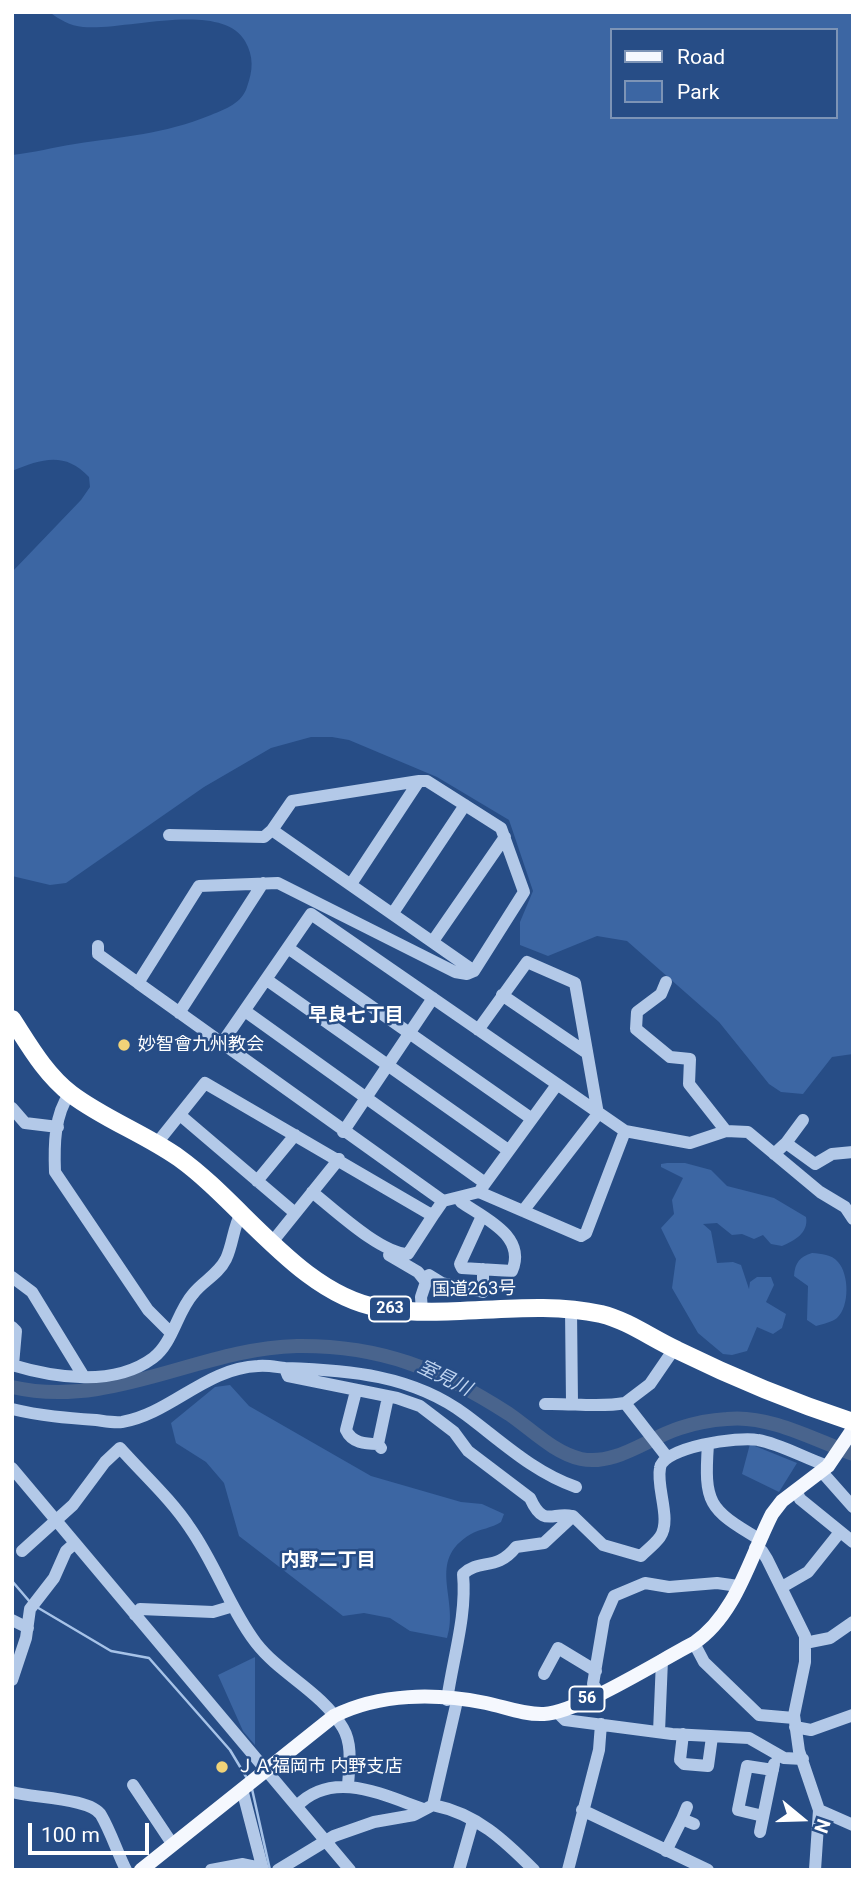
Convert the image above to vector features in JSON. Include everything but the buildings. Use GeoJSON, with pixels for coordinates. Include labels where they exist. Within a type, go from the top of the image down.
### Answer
{"type":"FeatureCollection","features":[{"type":"Feature","properties":{"kind":"highway","name":"国道263号"},"geometry":{"type":"LineString","coordinates":[[12,1019],[36,1056],[70,1093],[157,1143],[181,1160],[311,1278],[345,1297],[379,1308],[422,1311],[571,1310],[601,1314],[626,1323],[674,1349],[767,1391],[853,1422]]}},
{"type":"Feature","properties":{"kind":"main road","name":"56"},"geometry":{"type":"LineString","coordinates":[[147,1868],[265,1769],[334,1716],[358,1704],[391,1697],[486,1703],[530,1713],[557,1712],[694,1643],[719,1622],[772,1514],[796,1490],[825,1469],[853,1429]]}},
{"type":"Feature","properties":{"kind":"street"},"geometry":{"type":"LineString","coordinates":[[351,884],[419,781]]}},
{"type":"Feature","properties":{"kind":"street"},"geometry":{"type":"LineString","coordinates":[[169,835],[264,837],[292,801],[427,781],[501,828],[524,892],[474,971],[467,974],[455,972],[314,909]]}},
{"type":"Feature","properties":{"kind":"street"},"geometry":{"type":"LineString","coordinates":[[393,913],[464,805]]}},
{"type":"Feature","properties":{"kind":"street"},"geometry":{"type":"LineString","coordinates":[[272,830],[474,971]]}},
{"type":"Feature","properties":{"kind":"street"},"geometry":{"type":"LineString","coordinates":[[433,941],[505,837]]}},
{"type":"Feature","properties":{"kind":"street"},"geometry":{"type":"LineString","coordinates":[[179,1013],[263,883]]}},
{"type":"Feature","properties":{"kind":"street"},"geometry":{"type":"LineString","coordinates":[[138,983],[199,886],[278,883],[556,1086],[625,1131],[690,1143],[726,1131],[748,1132],[820,1192],[845,1207],[853,1219]]}},
{"type":"Feature","properties":{"kind":"street"},"geometry":{"type":"LineString","coordinates":[[222,1043],[314,909]]}},
{"type":"Feature","properties":{"kind":"street"},"geometry":{"type":"LineString","coordinates":[[98,946],[98,954],[343,1132],[443,1201]]}},
{"type":"Feature","properties":{"kind":"street"},"geometry":{"type":"LineString","coordinates":[[289,948],[532,1119]]}},
{"type":"Feature","properties":{"kind":"street"},"geometry":{"type":"LineString","coordinates":[[478,1030],[527,962],[575,983],[598,1114],[523,1211]]}},
{"type":"Feature","properties":{"kind":"street"},"geometry":{"type":"LineString","coordinates":[[267,981],[508,1150]]}},
{"type":"Feature","properties":{"kind":"street"},"geometry":{"type":"LineString","coordinates":[[666,982],[662,994],[637,1012],[636,1029],[670,1057],[690,1059],[689,1084],[726,1131]]}},
{"type":"Feature","properties":{"kind":"street"},"geometry":{"type":"LineString","coordinates":[[502,995],[587,1054]]}},
{"type":"Feature","properties":{"kind":"street"},"geometry":{"type":"LineString","coordinates":[[343,1132],[433,998]]}},
{"type":"Feature","properties":{"kind":"street"},"geometry":{"type":"LineString","coordinates":[[245,1011],[366,1098],[482,1187],[523,1211],[581,1236],[586,1233],[625,1131]]}},
{"type":"Feature","properties":{"kind":"street"},"geometry":{"type":"LineString","coordinates":[[157,1143],[205,1083],[428,1213],[435,1214]]}},
{"type":"Feature","properties":{"kind":"street"},"geometry":{"type":"LineString","coordinates":[[312,1192],[380,1244],[400,1254],[408,1254],[443,1201],[482,1187],[556,1086]]}},
{"type":"Feature","properties":{"kind":"street"},"geometry":{"type":"LineString","coordinates":[[70,1093],[63,1103],[58,1127],[54,1149],[55,1172],[148,1310],[171,1333]]}},
{"type":"Feature","properties":{"kind":"street"},"geometry":{"type":"LineString","coordinates":[[12,1108],[24,1123],[58,1127]]}},
{"type":"Feature","properties":{"kind":"street"},"geometry":{"type":"LineString","coordinates":[[180,1115],[295,1213]]}},
{"type":"Feature","properties":{"kind":"street"},"geometry":{"type":"LineString","coordinates":[[774,1154],[803,1120]]}},
{"type":"Feature","properties":{"kind":"street"},"geometry":{"type":"LineString","coordinates":[[257,1181],[295,1135]]}},
{"type":"Feature","properties":{"kind":"street"},"geometry":{"type":"LineString","coordinates":[[786,1143],[815,1164],[831,1154],[853,1152]]}},
{"type":"Feature","properties":{"kind":"street"},"geometry":{"type":"LineString","coordinates":[[273,1241],[339,1159]]}},
{"type":"Feature","properties":{"kind":"street"},"geometry":{"type":"LineString","coordinates":[[460,1197],[461,1202],[503,1229],[513,1244],[515,1264],[512,1271],[462,1268],[460,1264],[482,1216]]}},
{"type":"Feature","properties":{"kind":"street"},"geometry":{"type":"LineString","coordinates":[[12,1327],[16,1331],[13,1365],[32,1371],[84,1377],[107,1376],[154,1357],[171,1333],[191,1295],[224,1263],[234,1226],[241,1213]]}},
{"type":"Feature","properties":{"kind":"street"},"geometry":{"type":"LineString","coordinates":[[379,1251],[402,1262],[426,1282],[421,1297],[422,1311]]}},
{"type":"Feature","properties":{"kind":"street"},"geometry":{"type":"LineString","coordinates":[[423,1278],[429,1275],[442,1283],[483,1292],[483,1269]]}},
{"type":"Feature","properties":{"kind":"street"},"geometry":{"type":"LineString","coordinates":[[12,1277],[32,1293],[84,1377]]}},
{"type":"Feature","properties":{"kind":"street"},"geometry":{"type":"LineString","coordinates":[[571,1310],[572,1403]]}},
{"type":"Feature","properties":{"kind":"street"},"geometry":{"type":"LineString","coordinates":[[545,1405],[572,1403],[607,1407],[625,1403],[650,1384],[674,1349]]}},
{"type":"Feature","properties":{"kind":"street"},"geometry":{"type":"LineString","coordinates":[[12,1409],[66,1420],[122,1422],[158,1408],[199,1383],[240,1369],[258,1366],[347,1371],[410,1385],[447,1403],[521,1457],[576,1488]]}},
{"type":"Feature","properties":{"kind":"street"},"geometry":{"type":"LineString","coordinates":[[284,1368],[288,1376],[419,1406],[454,1432],[468,1451],[530,1498],[534,1508],[545,1517],[573,1516],[603,1545],[641,1556],[662,1535],[664,1522],[658,1480],[660,1464],[667,1457],[708,1444],[759,1440],[825,1469],[853,1507]]}},
{"type":"Feature","properties":{"kind":"street"},"geometry":{"type":"LineString","coordinates":[[356,1391],[346,1430],[362,1444],[379,1446],[388,1397]]}},
{"type":"Feature","properties":{"kind":"street"},"geometry":{"type":"LineString","coordinates":[[625,1403],[643,1430],[667,1457]]}},
{"type":"Feature","properties":{"kind":"street"},"geometry":{"type":"LineString","coordinates":[[708,1444],[706,1483],[710,1501],[757,1544],[782,1587],[805,1636],[805,1662],[795,1723],[819,1810],[815,1870]]}},
{"type":"Feature","properties":{"kind":"street"},"geometry":{"type":"LineString","coordinates":[[22,1551],[74,1506],[105,1462],[120,1448],[190,1528],[220,1577],[230,1607],[259,1646],[313,1691],[334,1716],[349,1744],[348,1786]]}},
{"type":"Feature","properties":{"kind":"street"},"geometry":{"type":"LineString","coordinates":[[12,1468],[350,1870]]}},
{"type":"Feature","properties":{"kind":"street"},"geometry":{"type":"LineString","coordinates":[[796,1490],[800,1499],[853,1542]]}},
{"type":"Feature","properties":{"kind":"street"},"geometry":{"type":"LineString","coordinates":[[278,1870],[325,1841],[361,1827],[414,1815],[428,1807],[452,1700],[458,1627],[464,1606],[463,1574],[468,1569],[505,1561],[516,1547],[544,1543],[573,1516]]}},
{"type":"Feature","properties":{"kind":"street"},"geometry":{"type":"LineString","coordinates":[[782,1587],[808,1572],[840,1532]]}},
{"type":"Feature","properties":{"kind":"street"},"geometry":{"type":"LineString","coordinates":[[12,1680],[17,1650],[28,1628],[33,1604],[54,1578],[66,1551],[75,1543]]}},
{"type":"Feature","properties":{"kind":"street"},"geometry":{"type":"LineString","coordinates":[[599,1693],[593,1684],[604,1619],[614,1596],[645,1583],[669,1587],[717,1583],[738,1586]]}},
{"type":"Feature","properties":{"kind":"street"},"geometry":{"type":"LineString","coordinates":[[135,1615],[140,1609],[213,1612],[230,1607]]}},
{"type":"Feature","properties":{"kind":"street"},"geometry":{"type":"LineString","coordinates":[[12,1620],[28,1628]]}},
{"type":"Feature","properties":{"kind":"street"},"geometry":{"type":"LineString","coordinates":[[805,1643],[830,1638],[853,1622]]}},
{"type":"Feature","properties":{"kind":"street"},"geometry":{"type":"LineString","coordinates":[[694,1643],[713,1673],[725,1679],[740,1699],[760,1715],[795,1723],[811,1730],[853,1715]]}},
{"type":"Feature","properties":{"kind":"street"},"geometry":{"type":"LineString","coordinates":[[544,1674],[558,1648],[596,1671]]}},
{"type":"Feature","properties":{"kind":"street"},"geometry":{"type":"LineString","coordinates":[[659,1732],[662,1660]]}},
{"type":"Feature","properties":{"kind":"street"},"geometry":{"type":"LineString","coordinates":[[557,1712],[565,1720],[659,1732],[749,1738],[784,1758],[803,1759]]}},
{"type":"Feature","properties":{"kind":"street"},"geometry":{"type":"LineString","coordinates":[[749,1738],[760,1715]]}},
{"type":"Feature","properties":{"kind":"street"},"geometry":{"type":"LineString","coordinates":[[568,1870],[599,1750],[601,1724]]}},
{"type":"Feature","properties":{"kind":"street"},"geometry":{"type":"LineString","coordinates":[[683,1734],[680,1760],[684,1764],[708,1766],[712,1737]]}},
{"type":"Feature","properties":{"kind":"street"},"geometry":{"type":"LineString","coordinates":[[760,1832],[776,1753]]}},
{"type":"Feature","properties":{"kind":"street"},"geometry":{"type":"LineString","coordinates":[[763,1816],[738,1810],[747,1766],[773,1770]]}},
{"type":"Feature","properties":{"kind":"street"},"geometry":{"type":"LineString","coordinates":[[133,1785],[173,1845]]}},
{"type":"Feature","properties":{"kind":"street"},"geometry":{"type":"LineString","coordinates":[[297,1806],[326,1789],[348,1786],[428,1807],[473,1821],[503,1838],[534,1870]]}},
{"type":"Feature","properties":{"kind":"street"},"geometry":{"type":"LineString","coordinates":[[211,1870],[243,1864],[262,1869],[242,1788]]}},
{"type":"Feature","properties":{"kind":"street"},"geometry":{"type":"LineString","coordinates":[[12,1792],[51,1800],[82,1802],[96,1809],[126,1870]]}},
{"type":"Feature","properties":{"kind":"street"},"geometry":{"type":"LineString","coordinates":[[582,1810],[666,1851],[687,1865],[708,1870]]}},
{"type":"Feature","properties":{"kind":"street"},"geometry":{"type":"LineString","coordinates":[[819,1810],[853,1825]]}},
{"type":"Feature","properties":{"kind":"street"},"geometry":{"type":"LineString","coordinates":[[666,1851],[688,1816]]}},
{"type":"Feature","properties":{"kind":"street"},"geometry":{"type":"LineString","coordinates":[[458,1870],[473,1821]]}},
{"type":"Feature","properties":{"kind":"green space"},"geometry":{"type":"Polygon","coordinates":[[[49,12],[853,12],[853,1054],[832,1057],[803,1094],[781,1092],[769,1084],[719,1022],[627,941],[597,936],[548,956],[520,945],[520,922],[533,891],[509,820],[437,777],[349,740],[311,737],[271,748],[204,787],[66,883],[50,885],[12,876],[12,572],[81,500],[90,487],[89,477],[71,463],[62,461],[33,463],[12,471],[12,155],[143,134],[193,122],[233,105],[245,93],[251,69],[250,53],[245,41],[233,29],[215,22],[171,20],[101,27],[69,24],[49,12]]]}},
{"type":"Feature","properties":{"kind":"green space"},"geometry":{"type":"Polygon","coordinates":[[[685,1163],[711,1170],[727,1186],[774,1198],[806,1217],[803,1232],[782,1246],[771,1244],[763,1235],[754,1239],[742,1234],[732,1235],[717,1223],[703,1224],[711,1231],[717,1263],[733,1262],[741,1265],[749,1289],[750,1282],[757,1277],[771,1277],[774,1285],[766,1302],[786,1314],[782,1328],[773,1334],[757,1327],[747,1351],[732,1355],[723,1354],[698,1333],[672,1288],[676,1259],[661,1228],[674,1214],[672,1200],[683,1178],[661,1167],[661,1164],[685,1163]]]}},
{"type":"Feature","properties":{"kind":"green space"},"geometry":{"type":"Polygon","coordinates":[[[812,1253],[835,1259],[842,1267],[846,1282],[846,1298],[841,1313],[830,1322],[816,1326],[807,1320],[808,1286],[794,1276],[799,1261],[812,1253]]]}},
{"type":"Feature","properties":{"kind":"green space"},"geometry":{"type":"Polygon","coordinates":[[[230,1385],[249,1406],[371,1476],[461,1502],[482,1504],[504,1514],[501,1522],[471,1534],[457,1545],[450,1556],[447,1568],[450,1623],[447,1638],[410,1631],[390,1618],[364,1613],[343,1616],[239,1536],[224,1483],[206,1462],[176,1443],[171,1423],[215,1387],[230,1385]]]}},
{"type":"Feature","properties":{"kind":"green space"},"geometry":{"type":"Polygon","coordinates":[[[750,1444],[797,1463],[779,1492],[742,1474],[750,1444]]]}},
{"type":"Feature","properties":{"kind":"green space"},"geometry":{"type":"Polygon","coordinates":[[[255,1657],[255,1745],[243,1731],[218,1675],[255,1657]]]}},
{"type":"Feature","properties":{"kind":"waterway","name":"室見川"},"geometry":{"type":"LineString","coordinates":[[12,1387],[49,1392],[85,1391],[121,1385],[261,1349],[327,1347],[383,1355],[433,1372],[509,1414],[561,1452],[581,1459],[607,1459],[668,1432],[691,1425],[743,1418],[791,1429],[853,1454]]}},
{"type":"Feature","properties":{"kind":"waterway"},"geometry":{"type":"LineString","coordinates":[[12,1581],[30,1602]]}},
{"type":"Feature","properties":{"kind":"waterway"},"geometry":{"type":"LineString","coordinates":[[35,1606],[111,1651],[149,1658],[230,1750],[248,1780]]}},
{"type":"Feature","properties":{"kind":"waterway"},"geometry":{"type":"LineString","coordinates":[[252,1789],[270,1870]]}},
{"type":"Feature","properties":{"kind":"place","name":"妙智會九州教会"},"geometry":{"type":"Point","coordinates":[124,1045]}},
{"type":"Feature","properties":{"kind":"place","name":"ＪＡ福岡市 内野支店"},"geometry":{"type":"Point","coordinates":[222,1767]}},
{"type":"Feature","properties":{"kind":"district","name":"早良七丁目"},"geometry":{"type":"Point","coordinates":[356,1016]}},
{"type":"Feature","properties":{"kind":"district","name":"内野二丁目"},"geometry":{"type":"Point","coordinates":[328,1561]}}]}
